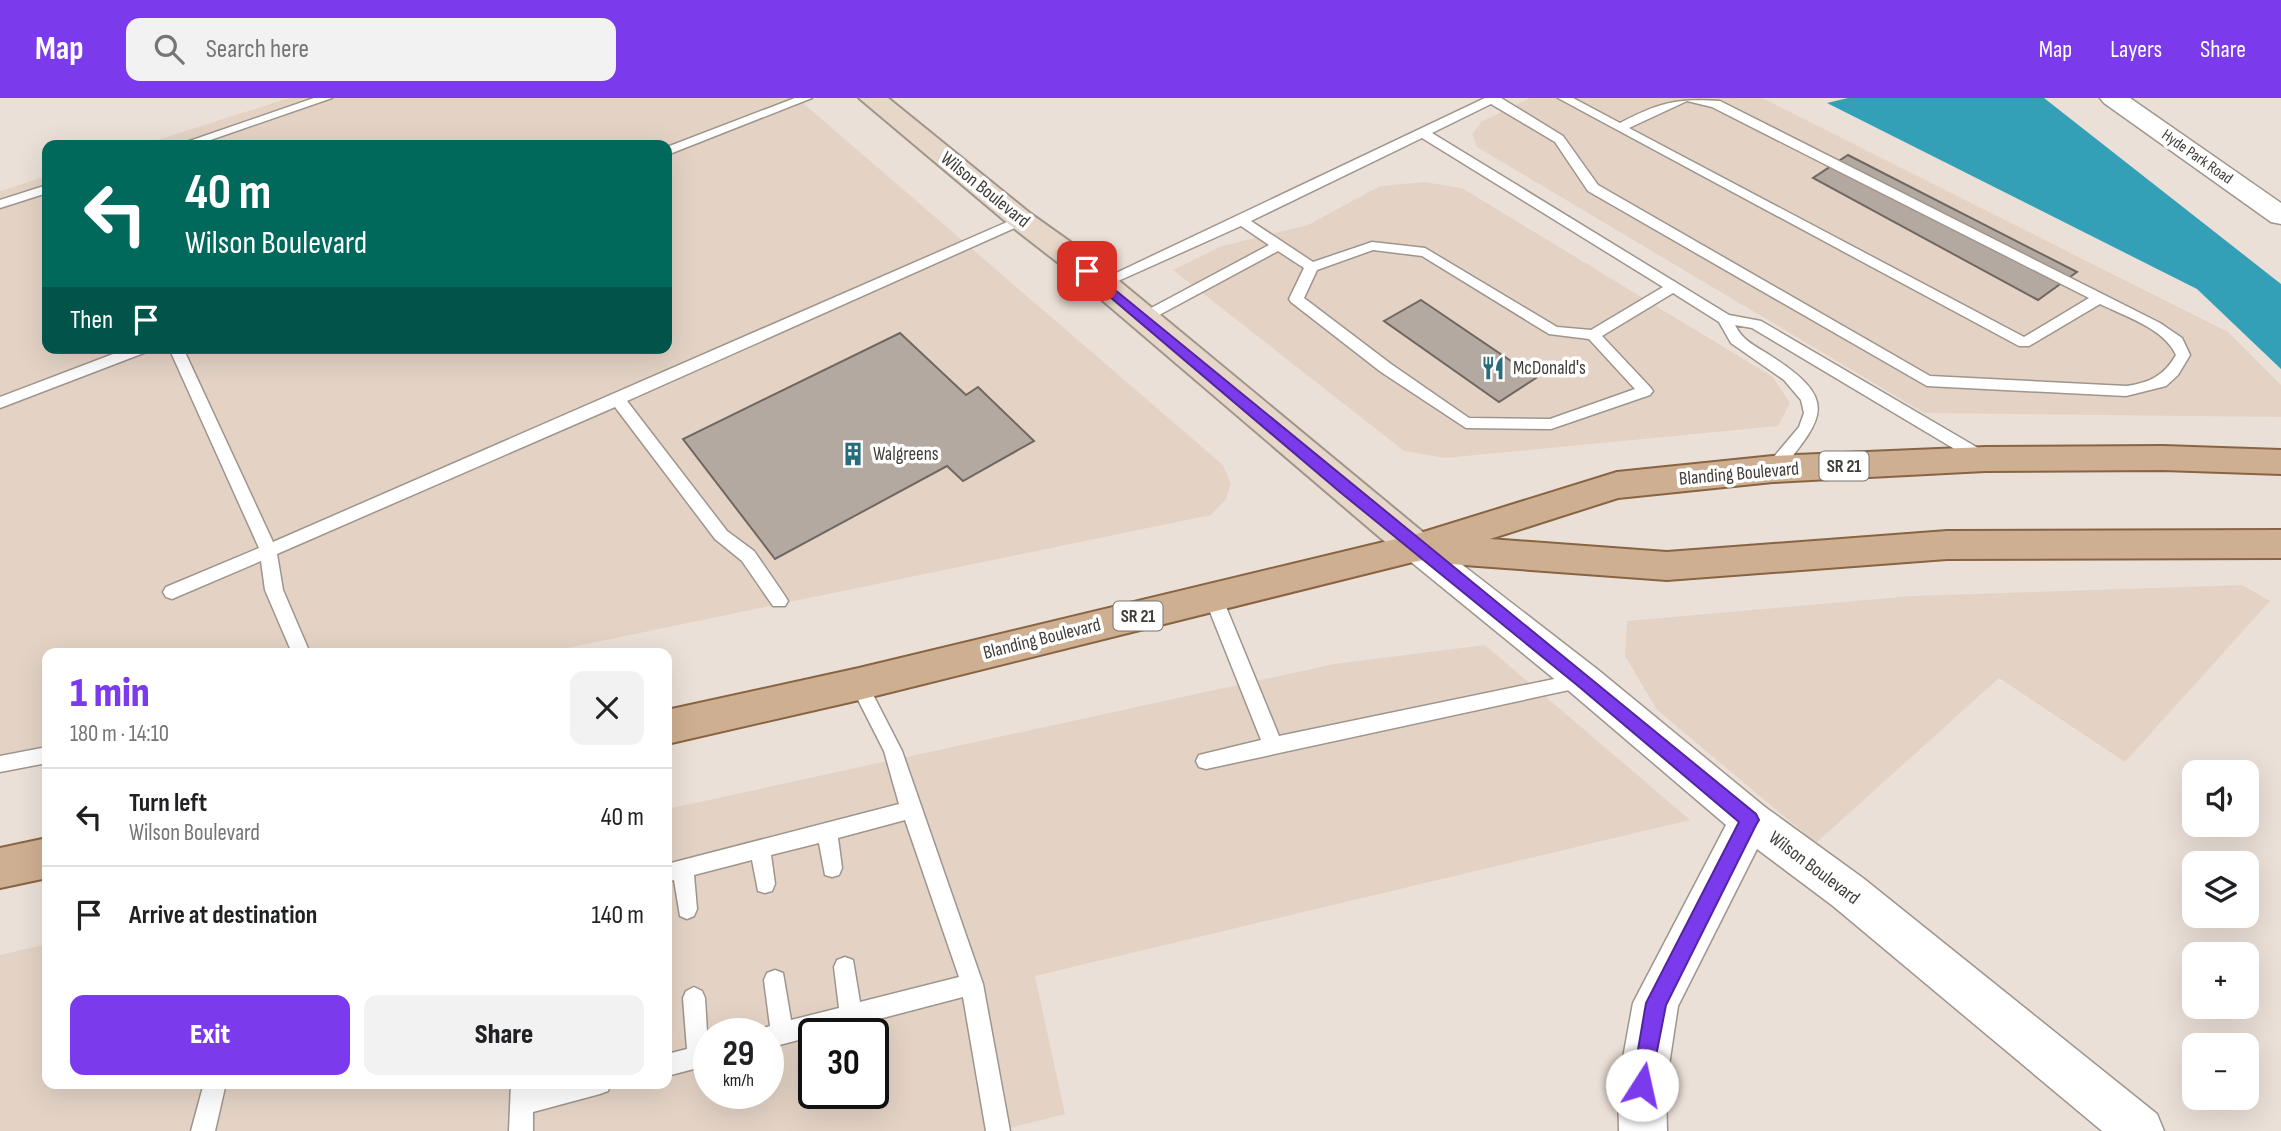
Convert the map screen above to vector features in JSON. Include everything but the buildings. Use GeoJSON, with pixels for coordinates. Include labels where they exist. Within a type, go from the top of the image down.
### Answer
{"type":"FeatureCollection","features":[{"type":"Feature","properties":{"kind":"main road","name":"Wilson Boulevard"},"geometry":{"type":"LineString","coordinates":[[872,98],[1102,284],[1417,548]]}},
{"type":"Feature","properties":{"kind":"main road","name":"Blanding Boulevard"},"geometry":{"type":"LineString","coordinates":[[672,726],[859,684],[1417,548],[1617,485],[1773,469],[1985,459],[2163,458],[2281,463]]}},
{"type":"Feature","properties":{"kind":"main road","name":"Blanding Boulevard"},"geometry":{"type":"LineString","coordinates":[[1417,548],[1667,566],[1947,545],[2281,544]]}},
{"type":"Feature","properties":{"kind":"main road"},"geometry":{"type":"LineString","coordinates":[[0,868],[42,859]]}},
{"type":"Feature","properties":{"kind":"street","name":"Hyde Park Road"},"geometry":{"type":"LineString","coordinates":[[2113,98],[2281,216]]}},
{"type":"Feature","properties":{"kind":"street","name":"Wilson Boulevard"},"geometry":{"type":"LineString","coordinates":[[1417,548],[1583,680],[1750,820],[1848,892],[2140,1131]]}},
{"type":"Feature","properties":{"kind":"street"},"geometry":{"type":"LineString","coordinates":[[1643,1131],[1642,1085],[1656,1003],[1750,820]]}},
{"type":"Feature","properties":{"kind":"lane"},"geometry":{"type":"LineString","coordinates":[[199,140],[326,98]]}},
{"type":"Feature","properties":{"kind":"lane"},"geometry":{"type":"LineString","coordinates":[[672,149],[806,98]]}},
{"type":"Feature","properties":{"kind":"lane"},"geometry":{"type":"LineString","coordinates":[[1564,98],[2024,343],[2101,297]]}},
{"type":"Feature","properties":{"kind":"lane"},"geometry":{"type":"LineString","coordinates":[[1102,284],[1494,99],[1559,139],[1593,188],[1927,382],[2126,391],[2148,389],[2174,374],[2183,355],[2177,341],[2155,326],[1716,104],[1687,98],[1668,103],[1620,128]]}},
{"type":"Feature","properties":{"kind":"lane"},"geometry":{"type":"LineString","coordinates":[[1423,133],[1725,319],[1756,324],[1985,459]]}},
{"type":"Feature","properties":{"kind":"lane"},"geometry":{"type":"LineString","coordinates":[[0,204],[42,191]]}},
{"type":"Feature","properties":{"kind":"lane"},"geometry":{"type":"LineString","coordinates":[[172,592],[1021,220]]}},
{"type":"Feature","properties":{"kind":"lane"},"geometry":{"type":"LineString","coordinates":[[1241,220],[1311,267]]}},
{"type":"Feature","properties":{"kind":"lane"},"geometry":{"type":"LineString","coordinates":[[1143,318],[1278,245]]}},
{"type":"Feature","properties":{"kind":"lane"},"geometry":{"type":"LineString","coordinates":[[1592,335],[1645,391],[1551,424],[1466,423],[1386,368],[1296,299],[1311,267],[1371,246],[1425,252],[1554,331],[1592,335],[1673,287]]}},
{"type":"Feature","properties":{"kind":"lane"},"geometry":{"type":"LineString","coordinates":[[1725,319],[1736,340],[1776,365],[1801,386],[1811,408],[1808,426],[1773,469]]}},
{"type":"Feature","properties":{"kind":"lane"},"geometry":{"type":"LineString","coordinates":[[0,403],[128,354]]}},
{"type":"Feature","properties":{"kind":"lane"},"geometry":{"type":"LineString","coordinates":[[179,354],[268,550],[274,590],[299,648]]}},
{"type":"Feature","properties":{"kind":"lane"},"geometry":{"type":"LineString","coordinates":[[617,399],[721,535],[748,556],[779,601]]}},
{"type":"Feature","properties":{"kind":"lane"},"geometry":{"type":"LineString","coordinates":[[1213,597],[1273,745]]}},
{"type":"Feature","properties":{"kind":"lane"},"geometry":{"type":"LineString","coordinates":[[1206,761],[1583,680]]}},
{"type":"Feature","properties":{"kind":"lane"},"geometry":{"type":"LineString","coordinates":[[859,684],[893,751],[972,984],[998,1131]]}},
{"type":"Feature","properties":{"kind":"lane"},"geometry":{"type":"LineString","coordinates":[[0,764],[42,756]]}},
{"type":"Feature","properties":{"kind":"lane"},"geometry":{"type":"LineString","coordinates":[[687,909],[675,871],[911,810]]}},
{"type":"Feature","properties":{"kind":"lane"},"geometry":{"type":"LineString","coordinates":[[827,831],[832,868]]}},
{"type":"Feature","properties":{"kind":"lane"},"geometry":{"type":"LineString","coordinates":[[760,849],[765,884]]}},
{"type":"Feature","properties":{"kind":"lane"},"geometry":{"type":"LineString","coordinates":[[845,967],[851,1015]]}},
{"type":"Feature","properties":{"kind":"lane"},"geometry":{"type":"LineString","coordinates":[[775,980],[775,1018]]}},
{"type":"Feature","properties":{"kind":"lane"},"geometry":{"type":"LineString","coordinates":[[784,1034],[972,984]]}},
{"type":"Feature","properties":{"kind":"lane"},"geometry":{"type":"LineString","coordinates":[[694,998],[698,1018]]}},
{"type":"Feature","properties":{"kind":"lane"},"geometry":{"type":"LineString","coordinates":[[672,1064],[693,1058]]}},
{"type":"Feature","properties":{"kind":"lane"},"geometry":{"type":"LineString","coordinates":[[203,1131],[214,1089]]}},
{"type":"Feature","properties":{"kind":"lane"},"geometry":{"type":"LineString","coordinates":[[521,1131],[522,1094],[557,1089]]}},
{"type":"Feature","properties":{"kind":"shaded area"},"geometry":{"type":"Polygon","coordinates":[[[289,98],[797,98],[1223,465],[1231,484],[1226,499],[1211,515],[567,648],[42,648],[42,756],[0,765],[0,191],[42,178],[42,354],[672,354],[672,140],[158,140],[289,98]]]}},
{"type":"Feature","properties":{"kind":"shaded area"},"geometry":{"type":"Polygon","coordinates":[[[1530,98],[1762,98],[2228,332],[2281,385],[2281,417],[1924,413],[1477,147],[1472,134],[1481,122],[1530,98]]]}},
{"type":"Feature","properties":{"kind":"shaded area"},"geometry":{"type":"Polygon","coordinates":[[[1424,182],[1462,188],[1773,377],[1790,403],[1778,426],[1445,458],[1404,451],[1173,270],[1222,246],[1308,225],[1380,186],[1424,182]]]}},
{"type":"Feature","properties":{"kind":"shaded area"},"geometry":{"type":"Polygon","coordinates":[[[2242,585],[2270,601],[2125,762],[1999,678],[1816,843],[1657,710],[1625,656],[1627,621],[1911,596],[2242,585]]]}},
{"type":"Feature","properties":{"kind":"shaded area"},"geometry":{"type":"Polygon","coordinates":[[[1485,645],[1690,820],[1035,976],[1065,1114],[998,1131],[0,1131],[0,955],[42,945],[42,1089],[672,1089],[672,808],[1334,664],[1485,645]]]}},
{"type":"Feature","properties":{"kind":"water"},"geometry":{"type":"Polygon","coordinates":[[[1848,98],[2044,98],[2281,284],[2281,369],[2197,289],[1827,103],[1848,98]]]}},
{"type":"Feature","properties":{"kind":"place","name":"McDonald's"},"geometry":{"type":"Point","coordinates":[1493,368]}},
{"type":"Feature","properties":{"kind":"place","name":"Walgreens"},"geometry":{"type":"Point","coordinates":[853,454]}},
{"type":"Feature","properties":{"kind":"route"},"geometry":{"type":"LineString","coordinates":[[1087,271],[1345,488],[1583,680],[1750,820],[1656,1003],[1642,1085]]}}]}
